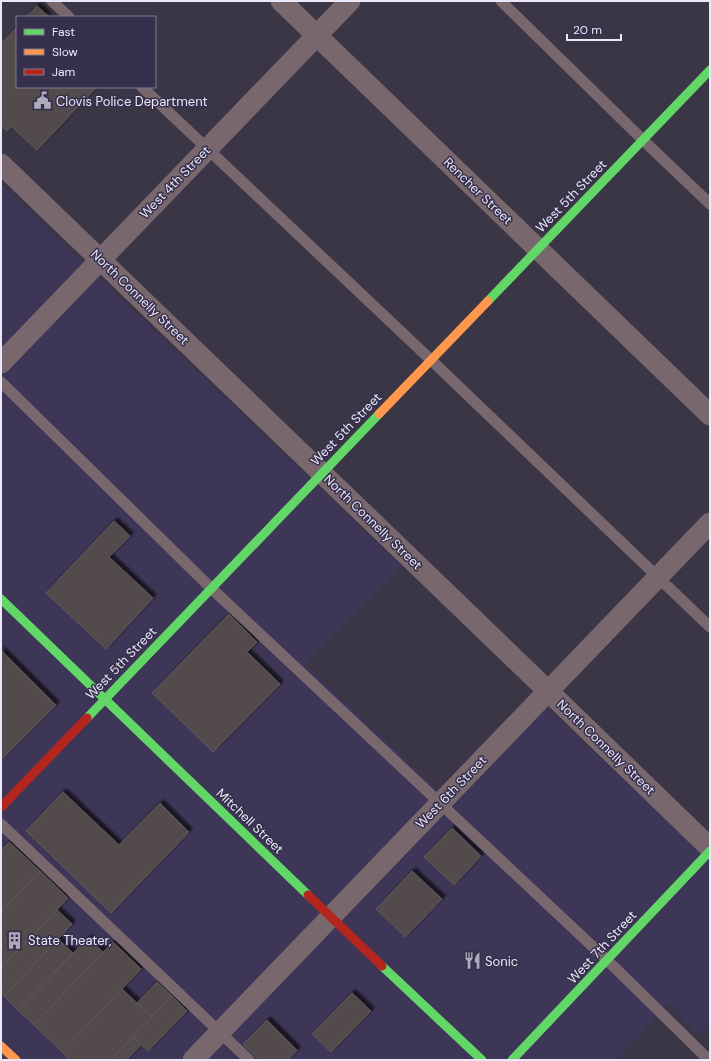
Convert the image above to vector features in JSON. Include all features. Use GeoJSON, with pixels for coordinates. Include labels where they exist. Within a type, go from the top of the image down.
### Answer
{"type":"FeatureCollection","features":[{"type":"Feature","properties":{"kind":"street","name":"Rencher Street"},"geometry":{"type":"LineString","coordinates":[[281,1],[710,415]]}},
{"type":"Feature","properties":{"kind":"street","name":"West 4th Street"},"geometry":{"type":"LineString","coordinates":[[1,363],[350,1]]}},
{"type":"Feature","properties":{"kind":"street","name":"West 5th Street"},"geometry":{"type":"LineString","coordinates":[[1,807],[710,70]]}},
{"type":"Feature","properties":{"kind":"street","name":"North Connelly Street"},"geometry":{"type":"LineString","coordinates":[[1,164],[710,848]]}},
{"type":"Feature","properties":{"kind":"street","name":"West 6th Street"},"geometry":{"type":"LineString","coordinates":[[192,1060],[710,523]]}},
{"type":"Feature","properties":{"kind":"street","name":"Mitchell Street"},"geometry":{"type":"LineString","coordinates":[[1,599],[331,917],[482,1060]]}},
{"type":"Feature","properties":{"kind":"street","name":"West 7th Street"},"geometry":{"type":"LineString","coordinates":[[512,1060],[710,851]]}},
{"type":"Feature","properties":{"kind":"street"},"geometry":{"type":"LineString","coordinates":[[1,1046],[16,1060]]}},
{"type":"Feature","properties":{"kind":"lane"},"geometry":{"type":"LineString","coordinates":[[52,1],[68,16]]}},
{"type":"Feature","properties":{"kind":"lane"},"geometry":{"type":"LineString","coordinates":[[501,1],[710,204]]}},
{"type":"Feature","properties":{"kind":"lane"},"geometry":{"type":"LineString","coordinates":[[143,88],[431,360],[710,627]]}},
{"type":"Feature","properties":{"kind":"lane"},"geometry":{"type":"LineString","coordinates":[[1,382],[211,588],[607,960],[709,1060]]}},
{"type":"Feature","properties":{"kind":"lane"},"geometry":{"type":"LineString","coordinates":[[1,824],[249,1060]]}},
{"type":"Feature","properties":{"kind":"shaded area"},"geometry":{"type":"Polygon","coordinates":[[[1,184],[402,567],[305,664],[438,790],[532,693],[710,861],[710,1024],[699,1035],[669,1004],[615,1060],[1,1060],[1,184]]]}},
{"type":"Feature","properties":{"kind":"building"},"geometry":{"type":"Polygon","coordinates":[[[37,6],[48,16],[27,16],[37,6]]]}},
{"type":"Feature","properties":{"kind":"building","name":"Clovis Police Department"},"geometry":{"type":"Polygon","coordinates":[[[16,28],[16,88],[96,88],[37,150],[11,126],[7,131],[1,126],[1,44],[16,28]]]}},
{"type":"Feature","properties":{"kind":"building"},"geometry":{"type":"Polygon","coordinates":[[[114,521],[130,536],[109,557],[153,598],[106,649],[46,593],[114,521]]]}},
{"type":"Feature","properties":{"kind":"building"},"geometry":{"type":"Polygon","coordinates":[[[229,614],[257,642],[247,652],[280,684],[213,752],[152,693],[229,614]]]}},
{"type":"Feature","properties":{"kind":"building"},"geometry":{"type":"Polygon","coordinates":[[[1,650],[56,705],[1,760],[1,650]]]}},
{"type":"Feature","properties":{"kind":"building"},"geometry":{"type":"Polygon","coordinates":[[[63,792],[119,845],[160,803],[189,832],[111,913],[26,831],[63,792]]]}},
{"type":"Feature","properties":{"kind":"building"},"geometry":{"type":"Polygon","coordinates":[[[452,828],[481,856],[454,885],[424,857],[452,828]]]}},
{"type":"Feature","properties":{"kind":"building"},"geometry":{"type":"Polygon","coordinates":[[[9,842],[40,871],[1,912],[1,850],[9,842]]]}},
{"type":"Feature","properties":{"kind":"building","name":"State Theater,"},"geometry":{"type":"Polygon","coordinates":[[[40,871],[68,898],[1,968],[1,912],[40,871]]]}},
{"type":"Feature","properties":{"kind":"building"},"geometry":{"type":"Polygon","coordinates":[[[412,871],[442,899],[405,937],[376,909],[412,871]]]}},
{"type":"Feature","properties":{"kind":"building"},"geometry":{"type":"Polygon","coordinates":[[[57,910],[72,924],[4,996],[1,993],[1,968],[57,910]]]}},
{"type":"Feature","properties":{"kind":"building"},"geometry":{"type":"Polygon","coordinates":[[[88,938],[103,952],[34,1025],[18,1010],[88,938]]]}},
{"type":"Feature","properties":{"kind":"building"},"geometry":{"type":"Polygon","coordinates":[[[58,939],[73,953],[18,1010],[4,996],[58,939]]]}},
{"type":"Feature","properties":{"kind":"building"},"geometry":{"type":"Polygon","coordinates":[[[113,942],[141,969],[62,1052],[34,1025],[113,942]]]}},
{"type":"Feature","properties":{"kind":"building"},"geometry":{"type":"Polygon","coordinates":[[[157,982],[172,996],[152,1017],[137,1003],[157,982]]]}},
{"type":"Feature","properties":{"kind":"building"},"geometry":{"type":"Polygon","coordinates":[[[122,989],[152,1017],[110,1060],[70,1060],[62,1052],[122,989]]]}},
{"type":"Feature","properties":{"kind":"building"},"geometry":{"type":"Polygon","coordinates":[[[352,993],[371,1011],[331,1052],[312,1034],[352,993]]]}},
{"type":"Feature","properties":{"kind":"building"},"geometry":{"type":"Polygon","coordinates":[[[172,996],[187,1011],[148,1051],[133,1037],[172,996]]]}},
{"type":"Feature","properties":{"kind":"building"},"geometry":{"type":"Polygon","coordinates":[[[267,1020],[297,1050],[288,1060],[259,1060],[243,1044],[267,1020]]]}},
{"type":"Feature","properties":{"kind":"building"},"geometry":{"type":"Polygon","coordinates":[[[133,1037],[141,1045],[126,1060],[110,1060],[133,1037]]]}},
{"type":"Feature","properties":{"kind":"traffic: fast"},"geometry":{"type":"LineString","coordinates":[[488,301],[710,70]]}},
{"type":"Feature","properties":{"kind":"traffic: fast"},"geometry":{"type":"LineString","coordinates":[[87,718],[379,414]]}},
{"type":"Feature","properties":{"kind":"traffic: fast"},"geometry":{"type":"LineString","coordinates":[[1,599],[308,895]]}},
{"type":"Feature","properties":{"kind":"traffic: fast"},"geometry":{"type":"LineString","coordinates":[[512,1060],[710,851]]}},
{"type":"Feature","properties":{"kind":"traffic: fast"},"geometry":{"type":"LineString","coordinates":[[382,966],[482,1060]]}},
{"type":"Feature","properties":{"kind":"traffic: slow"},"geometry":{"type":"LineString","coordinates":[[379,414],[488,301]]}},
{"type":"Feature","properties":{"kind":"traffic: slow"},"geometry":{"type":"LineString","coordinates":[[1,1046],[16,1060]]}},
{"type":"Feature","properties":{"kind":"traffic: jam"},"geometry":{"type":"LineString","coordinates":[[1,807],[87,718]]}},
{"type":"Feature","properties":{"kind":"traffic: jam"},"geometry":{"type":"LineString","coordinates":[[308,895],[382,966]]}},
{"type":"Feature","properties":{"kind":"place","name":"Clovis Police Department"},"geometry":{"type":"Point","coordinates":[43,101]}},
{"type":"Feature","properties":{"kind":"place","name":"State Theater,"},"geometry":{"type":"Point","coordinates":[15,940]}},
{"type":"Feature","properties":{"kind":"place","name":"Sonic"},"geometry":{"type":"Point","coordinates":[472,961]}}]}
